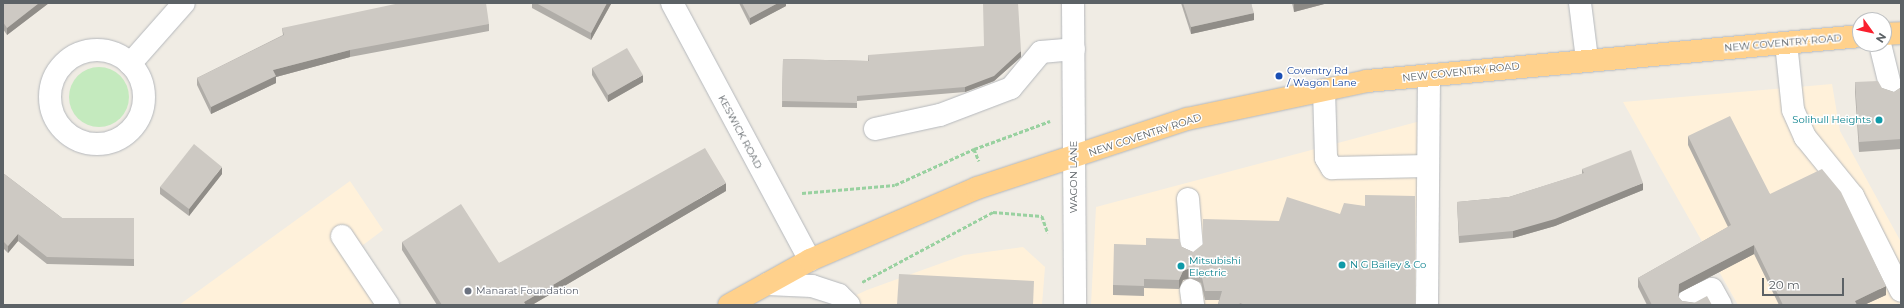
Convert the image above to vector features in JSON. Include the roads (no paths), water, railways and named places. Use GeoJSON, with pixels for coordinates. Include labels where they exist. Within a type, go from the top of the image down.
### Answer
{"type":"FeatureCollection","features":[{"type":"Feature","properties":{"kind":"highway","name":"NEW COVENTRY ROAD"},"geometry":{"type":"LineString","coordinates":[[729,305],[810,260],[987,184],[1187,120],[1367,81],[1587,59],[1852,37]]}},
{"type":"Feature","properties":{"kind":"street"},"geometry":{"type":"LineString","coordinates":[[130,64],[184,3]]}},
{"type":"Feature","properties":{"kind":"street","name":"KESWICK ROAD"},"geometry":{"type":"LineString","coordinates":[[672,3],[776,200],[810,260]]}},
{"type":"Feature","properties":{"kind":"street","name":"WAGON LANE"},"geometry":{"type":"LineString","coordinates":[[1073,3],[1075,305]]}},
{"type":"Feature","properties":{"kind":"street"},"geometry":{"type":"LineString","coordinates":[[1580,3],[1587,59]]}},
{"type":"Feature","properties":{"kind":"street"},"geometry":{"type":"LineString","coordinates":[[1786,43],[1792,104],[1805,137],[1853,196],[1901,291]]}},
{"type":"Feature","properties":{"kind":"street"},"geometry":{"type":"LineString","coordinates":[[876,129],[940,115],[1011,88],[1041,52],[1074,49]]}},
{"type":"Feature","properties":{"kind":"street"},"geometry":{"type":"LineString","coordinates":[[90,51],[118,55],[130,64],[144,93],[143,109],[124,135],[109,143],[93,144],[78,140],[64,131],[50,104],[51,89],[64,64],[90,51]]}},
{"type":"Feature","properties":{"kind":"street"},"geometry":{"type":"LineString","coordinates":[[1882,52],[1891,89]]}},
{"type":"Feature","properties":{"kind":"street"},"geometry":{"type":"LineString","coordinates":[[1426,305],[1429,75]]}},
{"type":"Feature","properties":{"kind":"street"},"geometry":{"type":"LineString","coordinates":[[1324,90],[1326,158],[1332,168],[1428,166]]}},
{"type":"Feature","properties":{"kind":"street"},"geometry":{"type":"LineString","coordinates":[[1188,199],[1192,249]]}},
{"type":"Feature","properties":{"kind":"street"},"geometry":{"type":"LineString","coordinates":[[342,236],[388,305]]}},
{"type":"Feature","properties":{"kind":"street"},"geometry":{"type":"LineString","coordinates":[[767,284],[812,286],[844,300]]}},
{"type":"Feature","properties":{"kind":"street"},"geometry":{"type":"LineString","coordinates":[[1689,300],[1712,289],[1721,305]]}},
{"type":"Feature","properties":{"kind":"place","name":"Coventry Rd / Wagon Lane"},"geometry":{"type":"Point","coordinates":[1279,76]}},
{"type":"Feature","properties":{"kind":"place","name":"Solihull Heights"},"geometry":{"type":"Point","coordinates":[1879,120]}},
{"type":"Feature","properties":{"kind":"place","name":"N G Bailey & Co"},"geometry":{"type":"Point","coordinates":[1342,265]}},
{"type":"Feature","properties":{"kind":"place","name":"Mitsubishi Electric"},"geometry":{"type":"Point","coordinates":[1181,266]}},
{"type":"Feature","properties":{"kind":"place","name":"Manarat Foundation"},"geometry":{"type":"Point","coordinates":[468,291]}}]}
